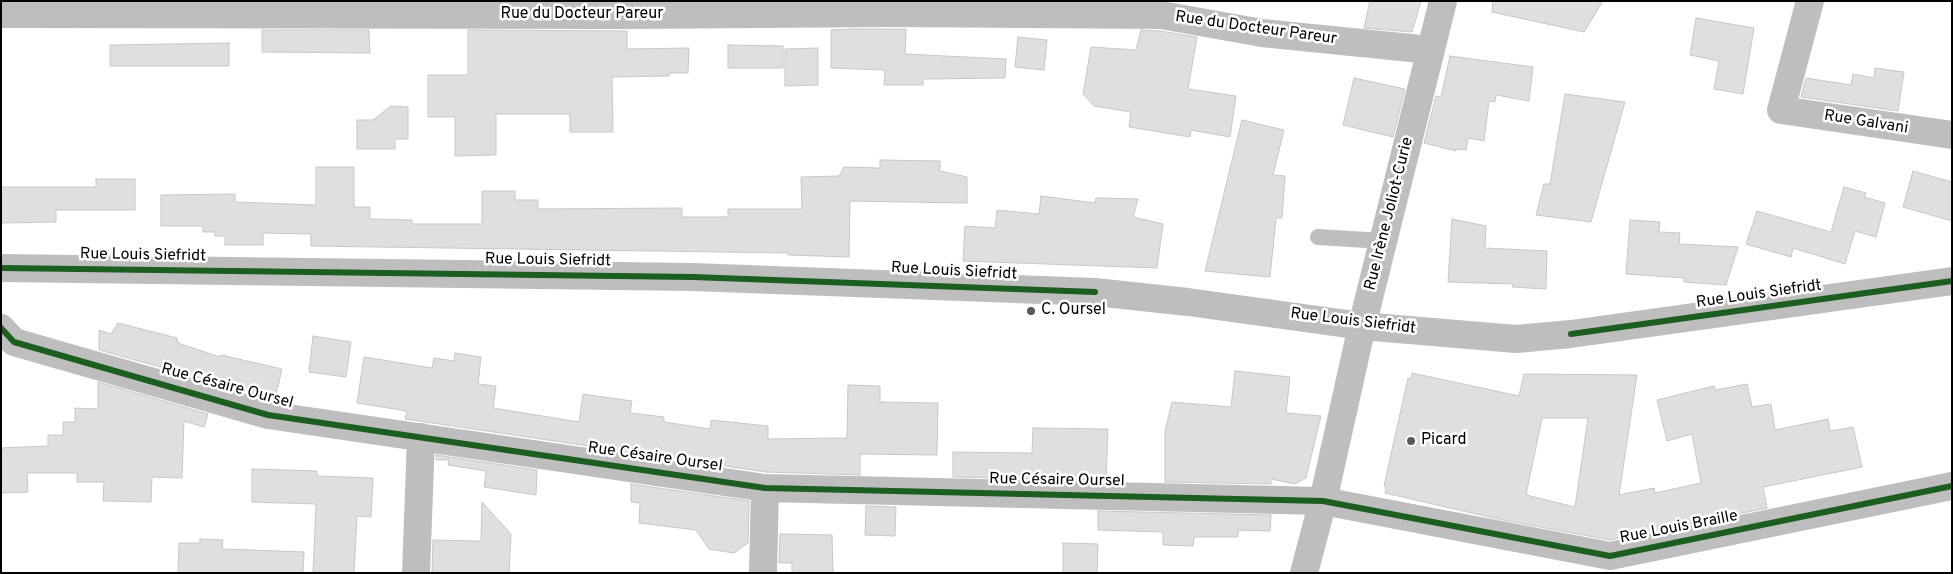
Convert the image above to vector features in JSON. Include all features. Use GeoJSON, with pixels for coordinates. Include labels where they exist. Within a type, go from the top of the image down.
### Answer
{"type":"FeatureCollection","features":[{"type":"Feature","properties":{"kind":"street","name":"Rue Irène Joliot-Curie"},"geometry":{"type":"LineString","coordinates":[[1304,573],[1323,501],[1362,326],[1443,1]]}},
{"type":"Feature","properties":{"kind":"street","name":"Rue Galvani"},"geometry":{"type":"LineString","coordinates":[[1810,1],[1781,110],[1952,135]]}},
{"type":"Feature","properties":{"kind":"street","name":"Rue du Docteur Pareur"},"geometry":{"type":"LineString","coordinates":[[1,14],[630,8],[1091,7],[1161,15],[1262,33],[1431,50]]}},
{"type":"Feature","properties":{"kind":"street","name":"Rue Louis Siefridt"},"geometry":{"type":"LineString","coordinates":[[1,268],[693,277],[916,284],[1132,295],[1317,318],[1362,326],[1516,339],[1580,333],[1952,281]]}},
{"type":"Feature","properties":{"kind":"street","name":"Rue Césaire Oursel"},"geometry":{"type":"LineString","coordinates":[[1,328],[14,342],[268,414],[765,488],[1323,501]]}},
{"type":"Feature","properties":{"kind":"street"},"geometry":{"type":"LineString","coordinates":[[416,573],[421,437]]}},
{"type":"Feature","properties":{"kind":"street","name":"Rue Louis Braille"},"geometry":{"type":"LineString","coordinates":[[1323,501],[1610,556],[1952,486]]}},
{"type":"Feature","properties":{"kind":"street"},"geometry":{"type":"LineString","coordinates":[[763,573],[765,488]]}},
{"type":"Feature","properties":{"kind":"lane"},"geometry":{"type":"LineString","coordinates":[[1318,238],[1383,241]]}},
{"type":"Feature","properties":{"kind":"building"},"geometry":{"type":"Polygon","coordinates":[[[1370,1],[1421,1],[1412,32],[1364,28],[1370,1]]]}},
{"type":"Feature","properties":{"kind":"building"},"geometry":{"type":"Polygon","coordinates":[[[1493,1],[1603,1],[1584,32],[1492,12],[1493,1]]]}},
{"type":"Feature","properties":{"kind":"building"},"geometry":{"type":"Polygon","coordinates":[[[1696,18],[1754,28],[1743,94],[1714,89],[1719,61],[1690,55],[1696,18]]]}},
{"type":"Feature","properties":{"kind":"building"},"geometry":{"type":"Polygon","coordinates":[[[906,29],[905,54],[1006,59],[1005,78],[923,79],[923,85],[884,85],[885,70],[831,68],[831,30],[906,29]]]}},
{"type":"Feature","properties":{"kind":"building"},"geometry":{"type":"Polygon","coordinates":[[[262,30],[369,30],[370,53],[262,52],[262,30]]]}},
{"type":"Feature","properties":{"kind":"building"},"geometry":{"type":"Polygon","coordinates":[[[468,30],[627,31],[627,49],[689,48],[688,73],[669,73],[669,76],[612,77],[613,132],[570,132],[570,114],[496,114],[496,155],[455,156],[455,117],[428,117],[428,75],[468,75],[468,30]]]}},
{"type":"Feature","properties":{"kind":"building"},"geometry":{"type":"Polygon","coordinates":[[[1141,30],[1197,37],[1188,89],[1236,96],[1230,137],[1191,130],[1190,137],[1129,127],[1131,112],[1094,106],[1083,94],[1091,47],[1136,50],[1141,30]]]}},
{"type":"Feature","properties":{"kind":"building"},"geometry":{"type":"Polygon","coordinates":[[[1018,37],[1047,40],[1044,70],[1015,67],[1018,37]]]}},
{"type":"Feature","properties":{"kind":"building"},"geometry":{"type":"Polygon","coordinates":[[[229,43],[229,66],[110,66],[110,45],[229,43]]]}},
{"type":"Feature","properties":{"kind":"building"},"geometry":{"type":"Polygon","coordinates":[[[728,45],[783,46],[783,68],[728,68],[728,45]]]}},
{"type":"Feature","properties":{"kind":"building"},"geometry":{"type":"Polygon","coordinates":[[[818,48],[818,85],[785,86],[785,49],[818,48]]]}},
{"type":"Feature","properties":{"kind":"building"},"geometry":{"type":"Polygon","coordinates":[[[1450,56],[1533,67],[1529,101],[1496,95],[1495,102],[1489,101],[1484,141],[1468,138],[1466,150],[1456,149],[1456,151],[1424,143],[1436,96],[1441,97],[1450,56]]]}},
{"type":"Feature","properties":{"kind":"building"},"geometry":{"type":"Polygon","coordinates":[[[1875,68],[1904,72],[1898,111],[1801,97],[1806,78],[1851,85],[1853,74],[1874,78],[1875,68]]]}},
{"type":"Feature","properties":{"kind":"building"},"geometry":{"type":"Polygon","coordinates":[[[1354,78],[1405,89],[1393,137],[1343,125],[1354,78]]]}},
{"type":"Feature","properties":{"kind":"building"},"geometry":{"type":"Polygon","coordinates":[[[1565,94],[1625,102],[1591,222],[1536,215],[1544,184],[1550,184],[1565,94]]]}},
{"type":"Feature","properties":{"kind":"building"},"geometry":{"type":"Polygon","coordinates":[[[391,106],[408,107],[408,139],[395,139],[395,149],[357,149],[357,120],[373,120],[391,106]]]}},
{"type":"Feature","properties":{"kind":"building"},"geometry":{"type":"Polygon","coordinates":[[[1242,120],[1284,130],[1273,175],[1285,176],[1282,218],[1276,218],[1270,277],[1205,271],[1242,120]]]}},
{"type":"Feature","properties":{"kind":"building"},"geometry":{"type":"Polygon","coordinates":[[[880,160],[940,161],[940,171],[967,177],[967,203],[850,201],[849,257],[788,255],[788,253],[311,246],[311,234],[263,233],[263,245],[225,245],[225,236],[215,236],[215,232],[203,232],[203,226],[161,226],[161,195],[235,194],[235,202],[316,205],[316,167],[354,167],[354,207],[370,207],[370,219],[412,220],[412,224],[482,224],[482,191],[515,191],[515,200],[538,200],[538,209],[682,208],[682,217],[728,217],[728,209],[802,209],[801,177],[839,176],[844,167],[880,168],[880,160]]]}},
{"type":"Feature","properties":{"kind":"building"},"geometry":{"type":"Polygon","coordinates":[[[1913,171],[1952,182],[1952,221],[1903,207],[1913,171]]]}},
{"type":"Feature","properties":{"kind":"building"},"geometry":{"type":"Polygon","coordinates":[[[96,179],[135,179],[135,210],[56,210],[56,222],[1,223],[1,187],[96,187],[96,179]]]}},
{"type":"Feature","properties":{"kind":"building"},"geometry":{"type":"Polygon","coordinates":[[[1844,187],[1866,193],[1864,197],[1885,203],[1876,237],[1855,231],[1845,264],[1793,248],[1791,257],[1746,244],[1757,211],[1831,232],[1844,187]]]}},
{"type":"Feature","properties":{"kind":"building"},"geometry":{"type":"Polygon","coordinates":[[[1041,196],[1095,203],[1096,198],[1138,199],[1133,217],[1163,224],[1157,268],[963,261],[965,226],[995,228],[997,210],[1039,214],[1041,196]]]}},
{"type":"Feature","properties":{"kind":"building"},"geometry":{"type":"Polygon","coordinates":[[[1452,219],[1486,226],[1485,248],[1547,251],[1546,289],[1512,287],[1513,284],[1448,282],[1452,219]]]}},
{"type":"Feature","properties":{"kind":"building"},"geometry":{"type":"Polygon","coordinates":[[[1630,220],[1660,222],[1659,232],[1680,233],[1679,244],[1738,247],[1726,285],[1684,282],[1684,278],[1626,274],[1630,220]]]}},
{"type":"Feature","properties":{"kind":"building"},"geometry":{"type":"Polygon","coordinates":[[[118,323],[177,338],[178,343],[220,357],[221,355],[282,369],[275,399],[99,350],[99,330],[111,334],[118,323]]]}},
{"type":"Feature","properties":{"kind":"building"},"geometry":{"type":"Polygon","coordinates":[[[313,336],[351,342],[346,377],[309,372],[313,336]]]}},
{"type":"Feature","properties":{"kind":"building"},"geometry":{"type":"Polygon","coordinates":[[[455,353],[481,357],[478,384],[496,386],[493,408],[579,422],[583,394],[632,401],[630,413],[664,417],[664,422],[710,429],[711,420],[768,426],[768,439],[847,438],[848,385],[880,386],[880,402],[938,403],[937,455],[860,454],[860,475],[766,472],[405,419],[407,411],[357,403],[364,357],[432,368],[434,358],[454,361],[455,353]]]}},
{"type":"Feature","properties":{"kind":"building"},"geometry":{"type":"Polygon","coordinates":[[[1235,371],[1290,377],[1286,413],[1321,416],[1306,478],[1295,484],[1271,479],[1271,484],[1165,482],[1165,431],[1172,402],[1231,407],[1235,371]]]}},
{"type":"Feature","properties":{"kind":"building"},"geometry":{"type":"Polygon","coordinates":[[[1412,373],[1519,396],[1524,374],[1637,375],[1619,495],[1654,488],[1655,493],[1701,483],[1692,434],[1667,441],[1657,400],[1714,386],[1715,390],[1747,384],[1752,407],[1771,404],[1775,430],[1828,419],[1830,431],[1853,427],[1862,467],[1763,487],[1767,508],[1610,540],[1498,519],[1385,493],[1386,487],[1384,486],[1408,378],[1411,379],[1412,373]],[[1542,418],[1526,495],[1575,507],[1588,418],[1542,418]]]}},
{"type":"Feature","properties":{"kind":"building"},"geometry":{"type":"Polygon","coordinates":[[[98,382],[208,414],[204,427],[184,421],[182,478],[152,477],[151,502],[103,501],[104,482],[77,482],[77,473],[27,473],[28,492],[1,493],[1,448],[48,446],[48,435],[63,435],[63,422],[75,422],[75,408],[98,409],[98,382]]]}},
{"type":"Feature","properties":{"kind":"building"},"geometry":{"type":"Polygon","coordinates":[[[1033,428],[1108,429],[1106,480],[953,477],[953,452],[1032,453],[1033,428]]]}},
{"type":"Feature","properties":{"kind":"building"},"geometry":{"type":"Polygon","coordinates":[[[436,455],[537,470],[536,495],[484,487],[486,471],[448,465],[449,460],[436,460],[436,455]]]}},
{"type":"Feature","properties":{"kind":"building"},"geometry":{"type":"Polygon","coordinates":[[[252,469],[317,471],[317,476],[373,478],[371,517],[357,516],[354,573],[313,573],[316,504],[252,502],[252,469]]]}},
{"type":"Feature","properties":{"kind":"building"},"geometry":{"type":"Polygon","coordinates":[[[631,484],[749,501],[748,543],[734,553],[709,549],[696,530],[639,523],[640,503],[631,502],[631,484]]]}},
{"type":"Feature","properties":{"kind":"building"},"geometry":{"type":"Polygon","coordinates":[[[482,502],[511,534],[509,573],[432,573],[433,540],[481,541],[482,502]]]}},
{"type":"Feature","properties":{"kind":"building"},"geometry":{"type":"Polygon","coordinates":[[[866,506],[896,507],[895,536],[865,535],[866,506]]]}},
{"type":"Feature","properties":{"kind":"building"},"geometry":{"type":"Polygon","coordinates":[[[1098,511],[1271,515],[1270,531],[1238,530],[1238,537],[1194,537],[1193,546],[1163,545],[1163,532],[1098,530],[1098,511]]]}},
{"type":"Feature","properties":{"kind":"building"},"geometry":{"type":"Polygon","coordinates":[[[780,534],[832,535],[833,573],[792,573],[792,563],[779,563],[780,534]]]}},
{"type":"Feature","properties":{"kind":"building"},"geometry":{"type":"Polygon","coordinates":[[[200,539],[223,540],[222,549],[304,552],[303,573],[178,573],[179,543],[200,543],[200,539]]]}},
{"type":"Feature","properties":{"kind":"building"},"geometry":{"type":"Polygon","coordinates":[[[1063,543],[1098,544],[1097,573],[1063,573],[1063,543]]]}},
{"type":"Feature","properties":{"kind":"cycle path"},"geometry":{"type":"LineString","coordinates":[[1,268],[693,277],[1095,292]]}},
{"type":"Feature","properties":{"kind":"cycle path"},"geometry":{"type":"LineString","coordinates":[[1571,334],[1952,281]]}},
{"type":"Feature","properties":{"kind":"cycle path"},"geometry":{"type":"LineString","coordinates":[[1,328],[14,342],[268,415],[765,488],[1323,501],[1610,556],[1952,486]]}},
{"type":"Feature","properties":{"kind":"place","name":"C. Oursel"},"geometry":{"type":"Point","coordinates":[1031,311]}},
{"type":"Feature","properties":{"kind":"place","name":"Picard"},"geometry":{"type":"Point","coordinates":[1411,441]}}]}
